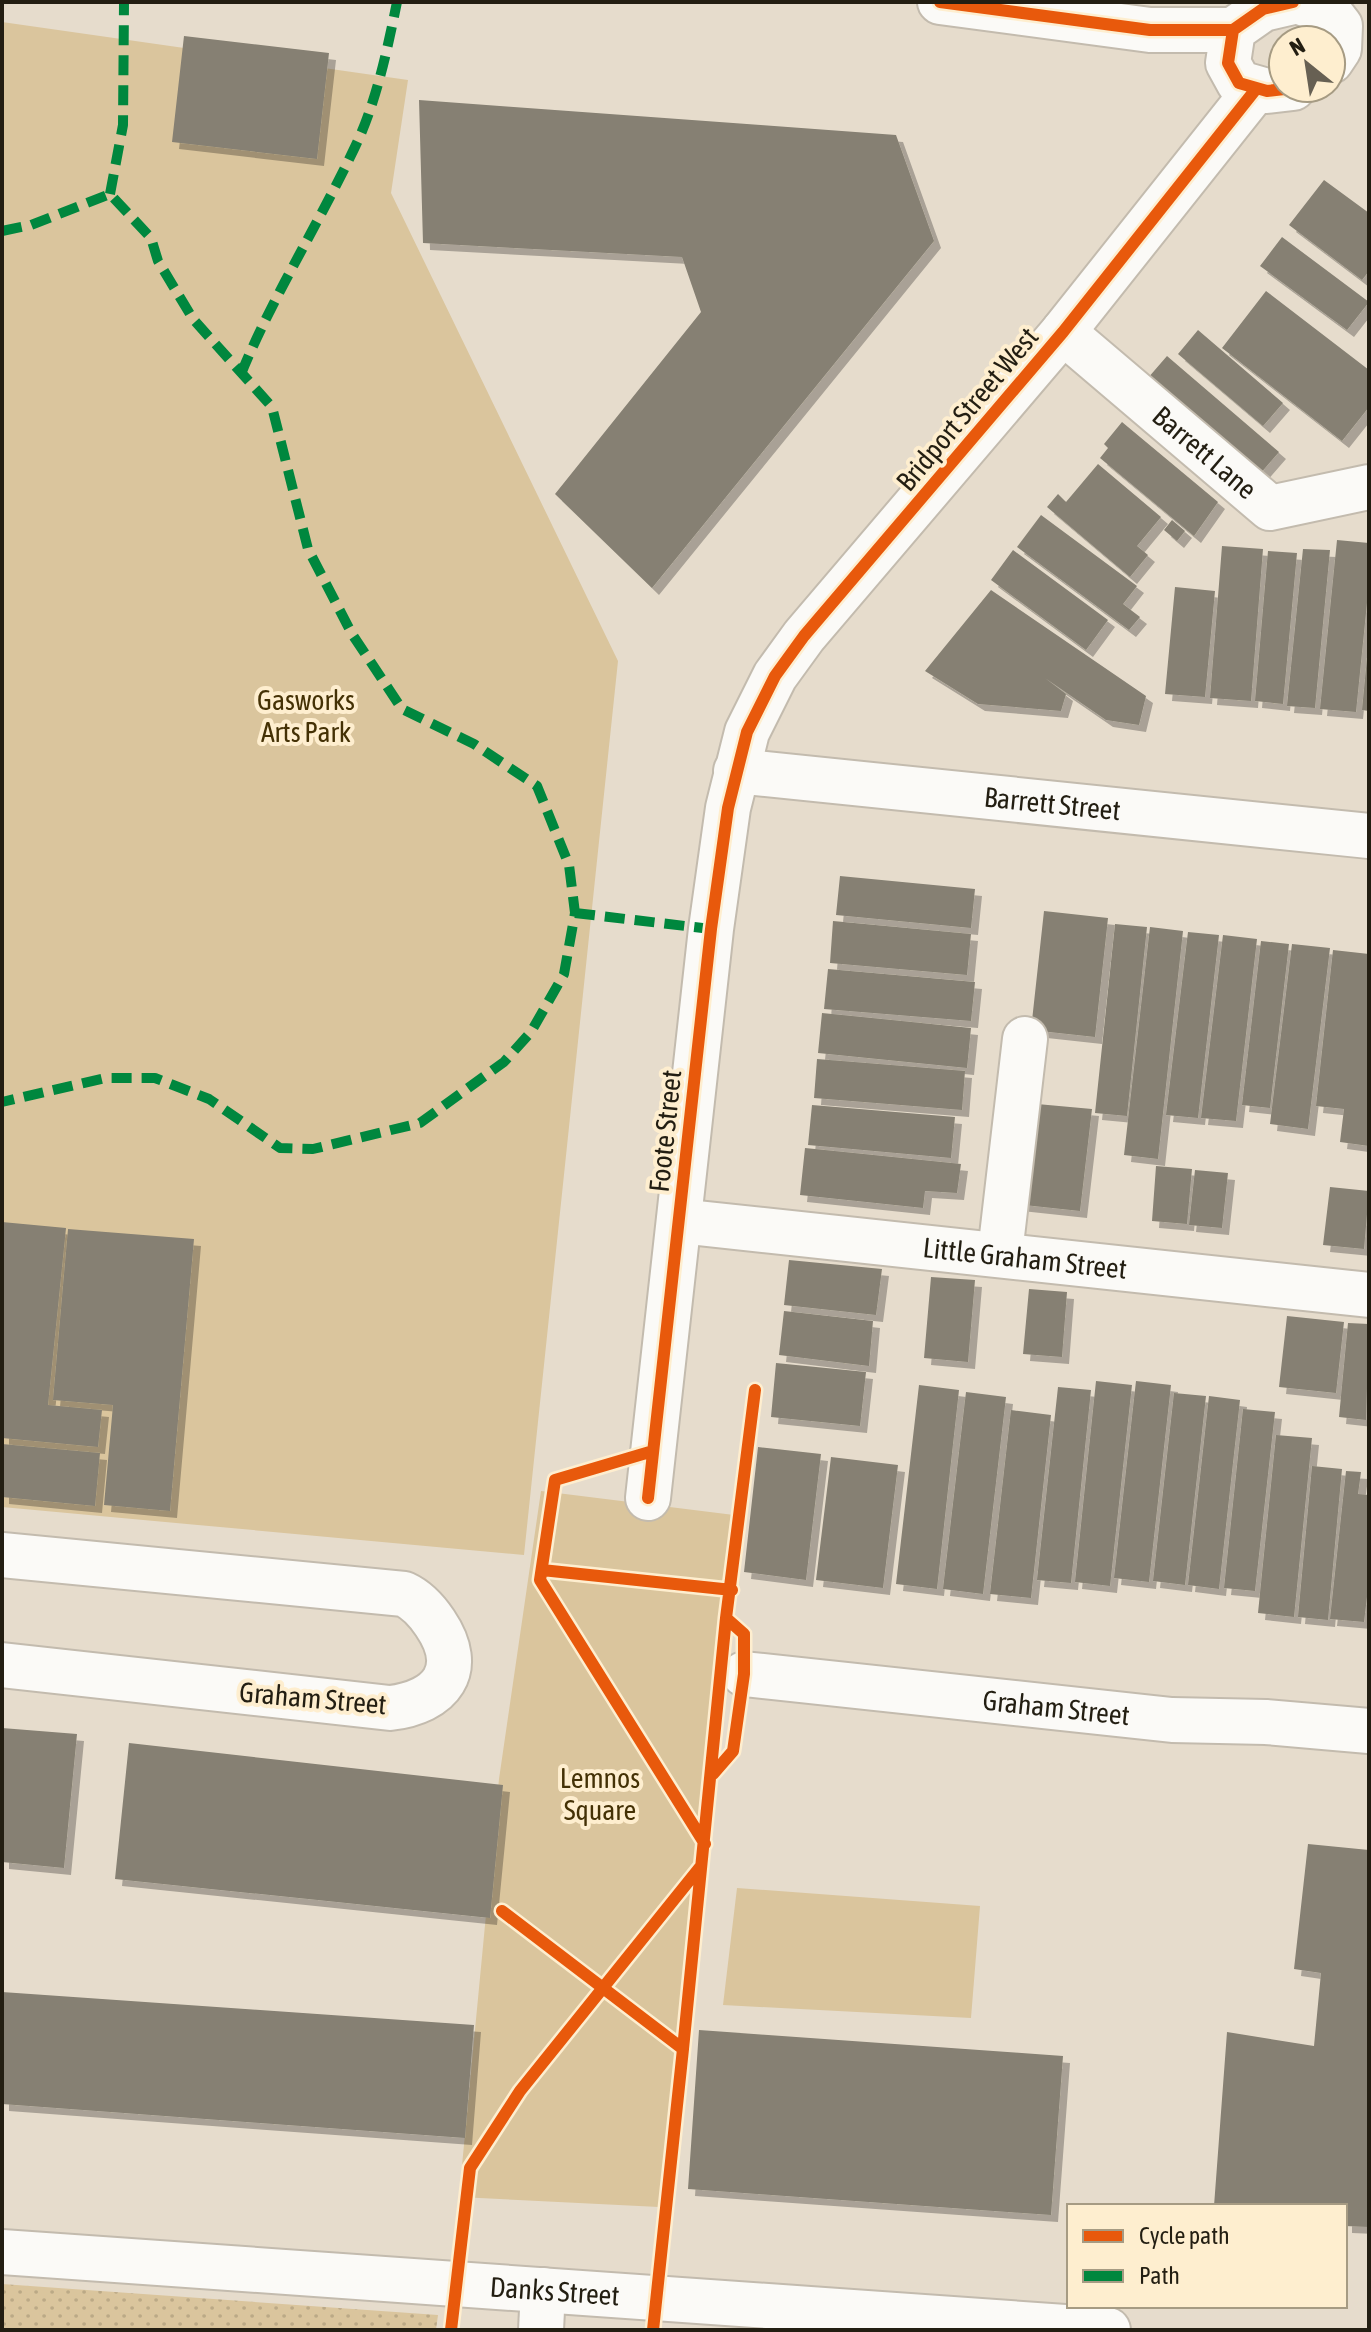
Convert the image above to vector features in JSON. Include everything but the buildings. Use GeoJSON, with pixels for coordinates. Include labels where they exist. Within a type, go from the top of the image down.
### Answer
{"type":"FeatureCollection","features":[{"type":"Feature","properties":{"kind":"street"},"geometry":{"type":"LineString","coordinates":[[940,2],[1150,30],[1233,30],[1263,9],[1306,3],[1330,13],[1338,24]]}},
{"type":"Feature","properties":{"kind":"street"},"geometry":{"type":"LineString","coordinates":[[1233,30],[1228,63],[1233,74],[1239,83],[1267,88]]}},
{"type":"Feature","properties":{"kind":"street","name":"Bridport Street West"},"geometry":{"type":"LineString","coordinates":[[736,771],[752,722],[788,657],[1267,97]]}},
{"type":"Feature","properties":{"kind":"street","name":"Barrett Lane"},"geometry":{"type":"LineString","coordinates":[[1063,332],[1270,508],[1369,487]]}},
{"type":"Feature","properties":{"kind":"street","name":"Barrett Street"},"geometry":{"type":"LineString","coordinates":[[736,771],[1369,836]]}},
{"type":"Feature","properties":{"kind":"street","name":"Foote Street"},"geometry":{"type":"LineString","coordinates":[[648,1498],[711,929],[736,771]]}},
{"type":"Feature","properties":{"kind":"street"},"geometry":{"type":"LineString","coordinates":[[1000,1253],[1025,1039]]}},
{"type":"Feature","properties":{"kind":"street","name":"Little Graham Street"},"geometry":{"type":"LineString","coordinates":[[679,1221],[1000,1253],[1369,1295]]}},
{"type":"Feature","properties":{"kind":"street","name":"Graham Street"},"geometry":{"type":"LineString","coordinates":[[2,1555],[404,1594],[431,1617],[447,1644],[449,1657],[447,1678],[436,1691],[416,1702],[390,1708],[2,1665]]}},
{"type":"Feature","properties":{"kind":"street","name":"Graham Street"},"geometry":{"type":"LineString","coordinates":[[744,1674],[1172,1720],[1266,1722],[1369,1731]]}},
{"type":"Feature","properties":{"kind":"street","name":"Danks Street"},"geometry":{"type":"LineString","coordinates":[[2,2252],[542,2310],[1108,2330]]}},
{"type":"Feature","properties":{"kind":"green space","name":"Gasworks Arts Park"},"geometry":{"type":"Polygon","coordinates":[[[2,22],[408,80],[391,193],[618,661],[524,1555],[2,1507],[2,22]]]}},
{"type":"Feature","properties":{"kind":"green space","name":"Lemnos Square"},"geometry":{"type":"Polygon","coordinates":[[[541,1491],[734,1515],[659,2207],[459,2197],[499,1779],[541,1491]]]}},
{"type":"Feature","properties":{"kind":"green space"},"geometry":{"type":"Polygon","coordinates":[[[737,1888],[980,1906],[971,2018],[723,2005],[737,1888]]]}},
{"type":"Feature","properties":{"kind":"green space"},"geometry":{"type":"Polygon","coordinates":[[[2,2284],[438,2315],[436,2330],[2,2330],[2,2284]]]}},
{"type":"Feature","properties":{"kind":"marked path"},"geometry":{"type":"LineString","coordinates":[[110,194],[123,125],[124,2]]}},
{"type":"Feature","properties":{"kind":"marked path"},"geometry":{"type":"LineString","coordinates":[[241,374],[362,132],[380,77],[397,2]]}},
{"type":"Feature","properties":{"kind":"marked path"},"geometry":{"type":"LineString","coordinates":[[2,231],[31,225],[110,194],[151,238],[158,261],[193,319],[272,407],[308,549],[352,634],[402,709],[474,744],[537,786],[569,865],[575,913],[564,974],[531,1032],[504,1062],[420,1123],[313,1149],[280,1148],[209,1099],[155,1078],[105,1078],[2,1102]]}},
{"type":"Feature","properties":{"kind":"marked path"},"geometry":{"type":"LineString","coordinates":[[575,913],[711,929]]}},
{"type":"Feature","properties":{"kind":"cycle path"},"geometry":{"type":"LineString","coordinates":[[940,2],[1150,30],[1233,30]]}},
{"type":"Feature","properties":{"kind":"cycle path"},"geometry":{"type":"LineString","coordinates":[[1267,91],[1239,83],[1228,63],[1233,30],[1263,9],[1293,2]]}},
{"type":"Feature","properties":{"kind":"cycle path"},"geometry":{"type":"LineString","coordinates":[[648,1498],[711,929],[728,808],[747,732],[775,676],[804,636],[1063,332],[1256,89]]}},
{"type":"Feature","properties":{"kind":"cycle path"},"geometry":{"type":"LineString","coordinates":[[683,2049],[726,1618],[755,1390]]}},
{"type":"Feature","properties":{"kind":"cycle path"},"geometry":{"type":"LineString","coordinates":[[653,1451],[555,1480],[540,1580],[705,1844]]}},
{"type":"Feature","properties":{"kind":"cycle path"},"geometry":{"type":"LineString","coordinates":[[542,1570],[732,1590]]}},
{"type":"Feature","properties":{"kind":"cycle path"},"geometry":{"type":"LineString","coordinates":[[713,1774],[733,1751],[744,1674],[744,1634],[726,1618]]}},
{"type":"Feature","properties":{"kind":"cycle path"},"geometry":{"type":"LineString","coordinates":[[451,2330],[470,2168],[520,2091],[701,1866]]}},
{"type":"Feature","properties":{"kind":"cycle path"},"geometry":{"type":"LineString","coordinates":[[502,1911],[683,2049],[653,2330]]}}]}
